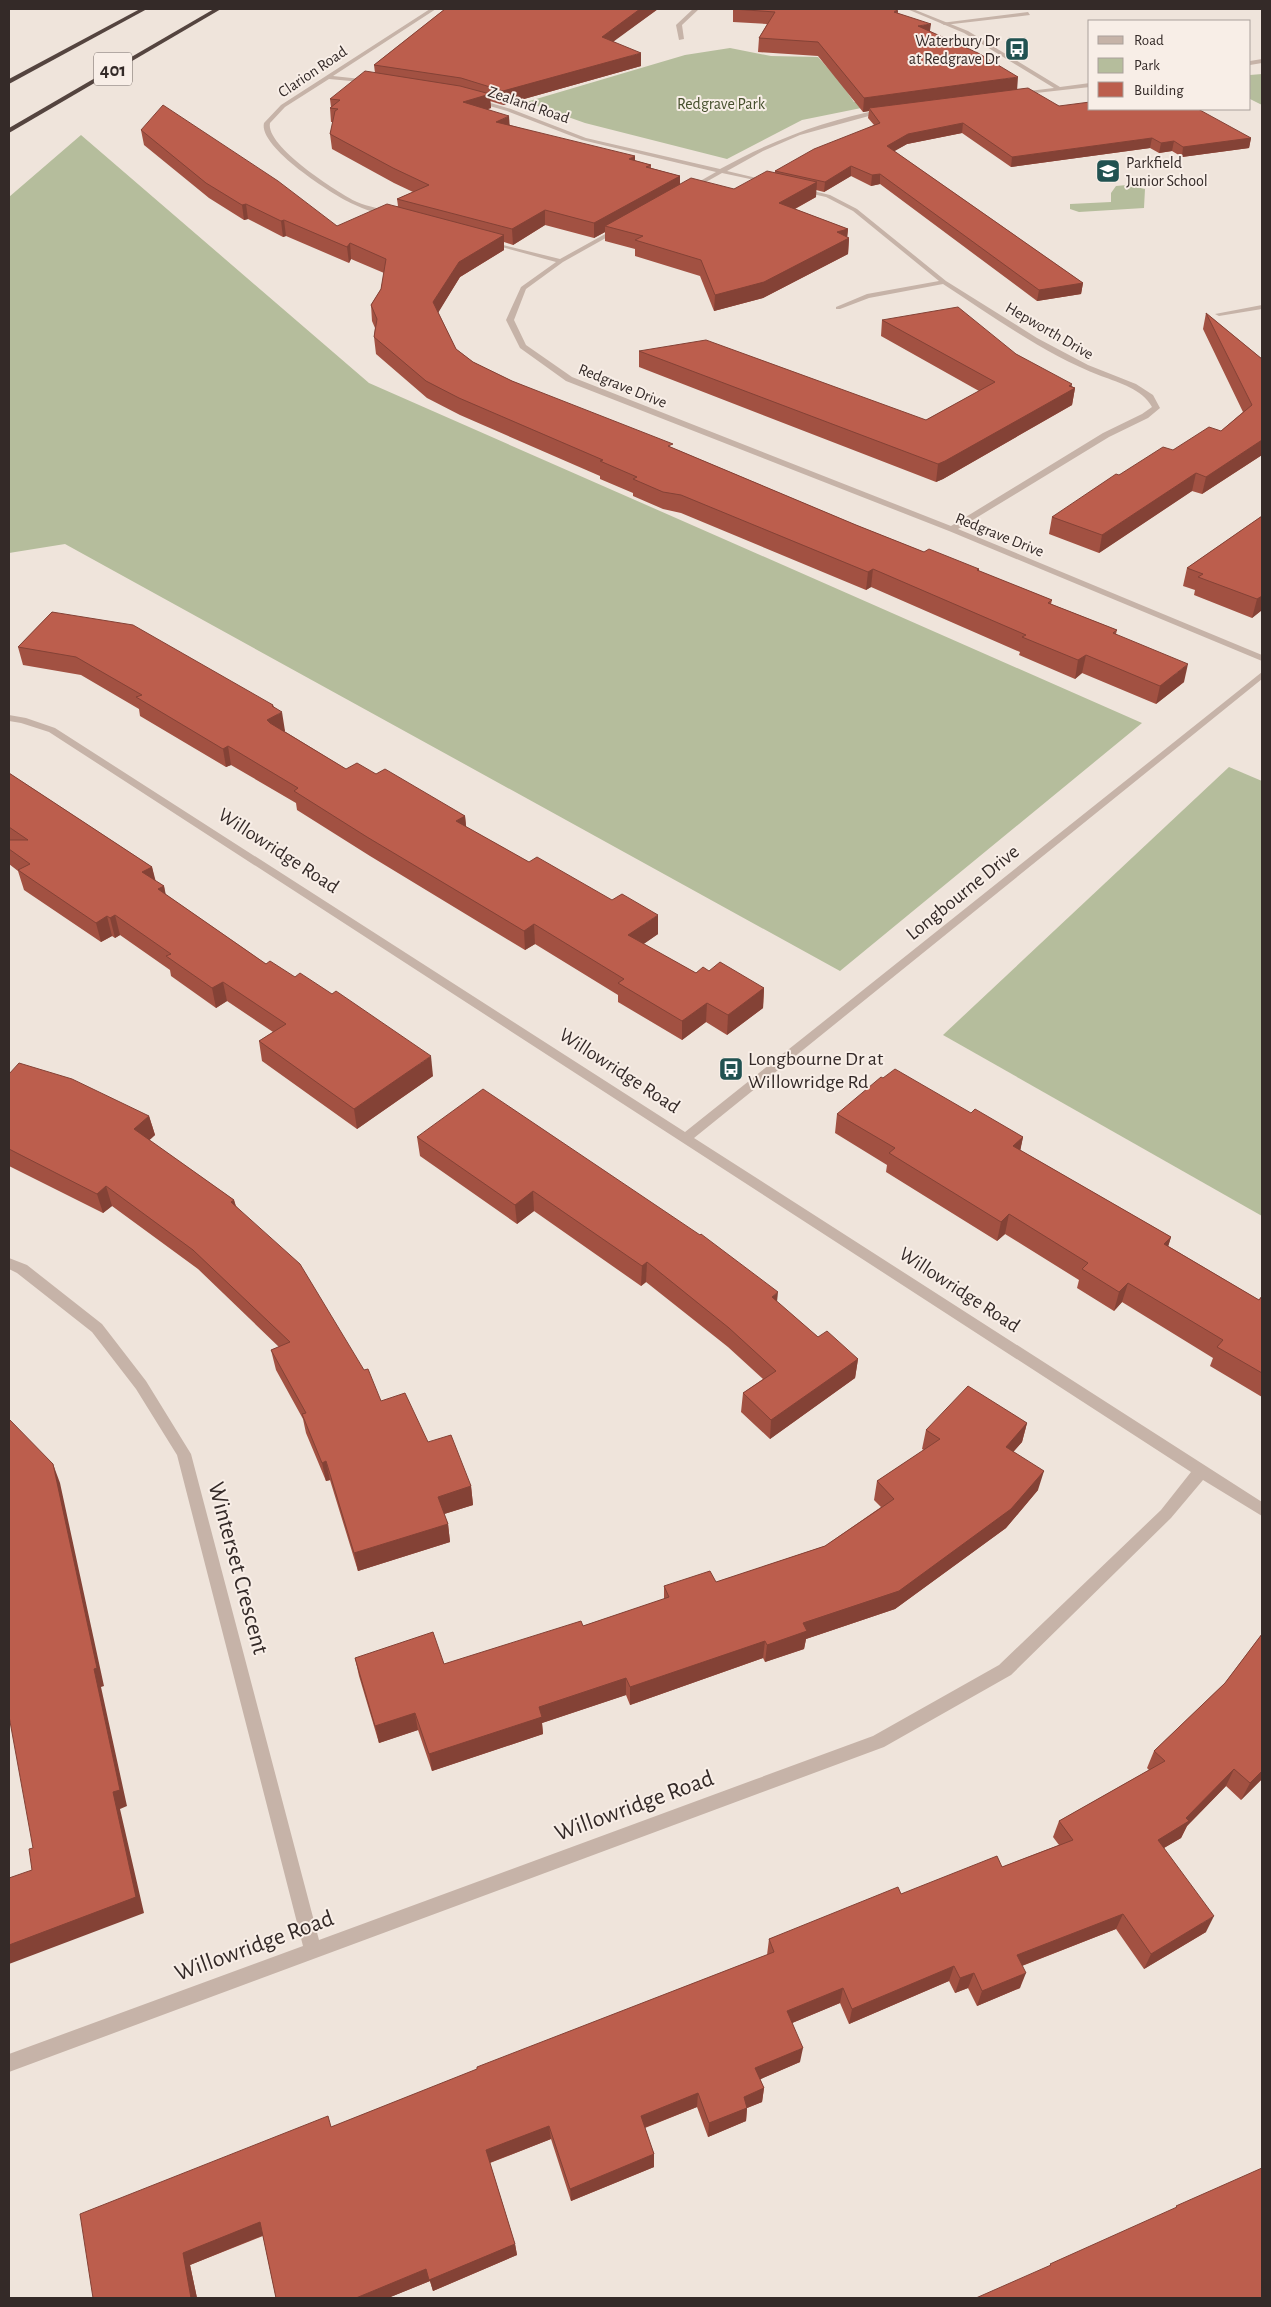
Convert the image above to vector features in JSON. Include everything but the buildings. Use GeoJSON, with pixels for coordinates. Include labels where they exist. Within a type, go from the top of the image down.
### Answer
{"type":"FeatureCollection","features":[{"type":"Feature","properties":{"kind":"highway","name":"401"},"geometry":{"type":"LineString","coordinates":[[9,82],[144,9]]}},
{"type":"Feature","properties":{"kind":"highway","name":"401"},"geometry":{"type":"LineString","coordinates":[[9,131],[218,9]]}},
{"type":"Feature","properties":{"kind":"street","name":"Clarion Road"},"geometry":{"type":"LineString","coordinates":[[396,216],[353,202],[329,190],[274,146],[268,137],[266,128],[267,123],[283,106],[433,9]]}},
{"type":"Feature","properties":{"kind":"street"},"geometry":{"type":"LineString","coordinates":[[681,39],[679,25],[696,9]]}},
{"type":"Feature","properties":{"kind":"street"},"geometry":{"type":"LineString","coordinates":[[911,9],[966,32],[1059,89]]}},
{"type":"Feature","properties":{"kind":"street"},"geometry":{"type":"LineString","coordinates":[[944,23],[1028,14]]}},
{"type":"Feature","properties":{"kind":"street"},"geometry":{"type":"LineString","coordinates":[[326,77],[378,82]]}},
{"type":"Feature","properties":{"kind":"street"},"geometry":{"type":"LineString","coordinates":[[1008,96],[1088,85]]}},
{"type":"Feature","properties":{"kind":"street","name":"Zealand Road"},"geometry":{"type":"LineString","coordinates":[[468,98],[509,110],[584,139],[721,172]]}},
{"type":"Feature","properties":{"kind":"street"},"geometry":{"type":"LineString","coordinates":[[679,195],[771,145],[807,130],[838,120],[893,110]]}},
{"type":"Feature","properties":{"kind":"street"},"geometry":{"type":"LineString","coordinates":[[721,172],[773,184]]}},
{"type":"Feature","properties":{"kind":"street","name":"Hepworth Drive"},"geometry":{"type":"LineString","coordinates":[[791,188],[828,196],[856,210],[944,282],[1034,340],[1085,367],[1133,386],[1150,397],[1156,408],[1145,416],[1101,438],[952,529]]}},
{"type":"Feature","properties":{"kind":"street","name":"Redgrave Drive"},"geometry":{"type":"LineString","coordinates":[[629,223],[561,260],[523,288],[510,320],[523,346],[569,378],[952,529],[1262,658]]}},
{"type":"Feature","properties":{"kind":"street"},"geometry":{"type":"LineString","coordinates":[[480,240],[561,260]]}},
{"type":"Feature","properties":{"kind":"street"},"geometry":{"type":"LineString","coordinates":[[838,308],[867,296],[944,282]]}},
{"type":"Feature","properties":{"kind":"street"},"geometry":{"type":"LineString","coordinates":[[1219,314],[1262,307]]}},
{"type":"Feature","properties":{"kind":"street","name":"Longbourne Drive"},"geometry":{"type":"LineString","coordinates":[[685,1139],[1262,674]]}},
{"type":"Feature","properties":{"kind":"street","name":"Willowridge Road"},"geometry":{"type":"LineString","coordinates":[[9,718],[23,720],[52,730],[1262,1510]]}},
{"type":"Feature","properties":{"kind":"street","name":"Winterset Crescent"},"geometry":{"type":"LineString","coordinates":[[9,1263],[22,1269],[97,1328],[141,1385],[184,1454],[313,1950]]}},
{"type":"Feature","properties":{"kind":"street","name":"Willowridge Road"},"geometry":{"type":"LineString","coordinates":[[9,2064],[878,1742],[1005,1670],[1166,1514],[1201,1471]]}},
{"type":"Feature","properties":{"kind":"green space","name":"Redgrave Park"},"geometry":{"type":"Polygon","coordinates":[[[730,48],[771,56],[818,57],[841,83],[854,102],[881,104],[802,120],[727,159],[585,123],[526,102],[685,55],[730,48]]]}},
{"type":"Feature","properties":{"kind":"green space"},"geometry":{"type":"Polygon","coordinates":[[[1262,74],[1262,105],[1251,100],[1251,75],[1262,74]]]}},
{"type":"Feature","properties":{"kind":"green space"},"geometry":{"type":"Polygon","coordinates":[[[81,135],[369,383],[1142,723],[840,971],[65,544],[9,553],[9,197],[81,135]]]}},
{"type":"Feature","properties":{"kind":"green space"},"geometry":{"type":"Polygon","coordinates":[[[1127,185],[1145,189],[1144,208],[1079,212],[1070,209],[1070,204],[1111,202],[1111,193],[1116,186],[1127,185]]]}},
{"type":"Feature","properties":{"kind":"green space"},"geometry":{"type":"Polygon","coordinates":[[[1229,767],[1262,781],[1262,1216],[943,1035],[1229,767]]]}},
{"type":"Feature","properties":{"kind":"place","name":"Waterbury Dr at Redgrave Dr"},"geometry":{"type":"Point","coordinates":[1017,49]}},
{"type":"Feature","properties":{"kind":"place","name":"Parkfield Junior School"},"geometry":{"type":"Point","coordinates":[1108,171]}},
{"type":"Feature","properties":{"kind":"place","name":"Longbourne Dr at Willowridge Rd"},"geometry":{"type":"Point","coordinates":[731,1069]}}]}
